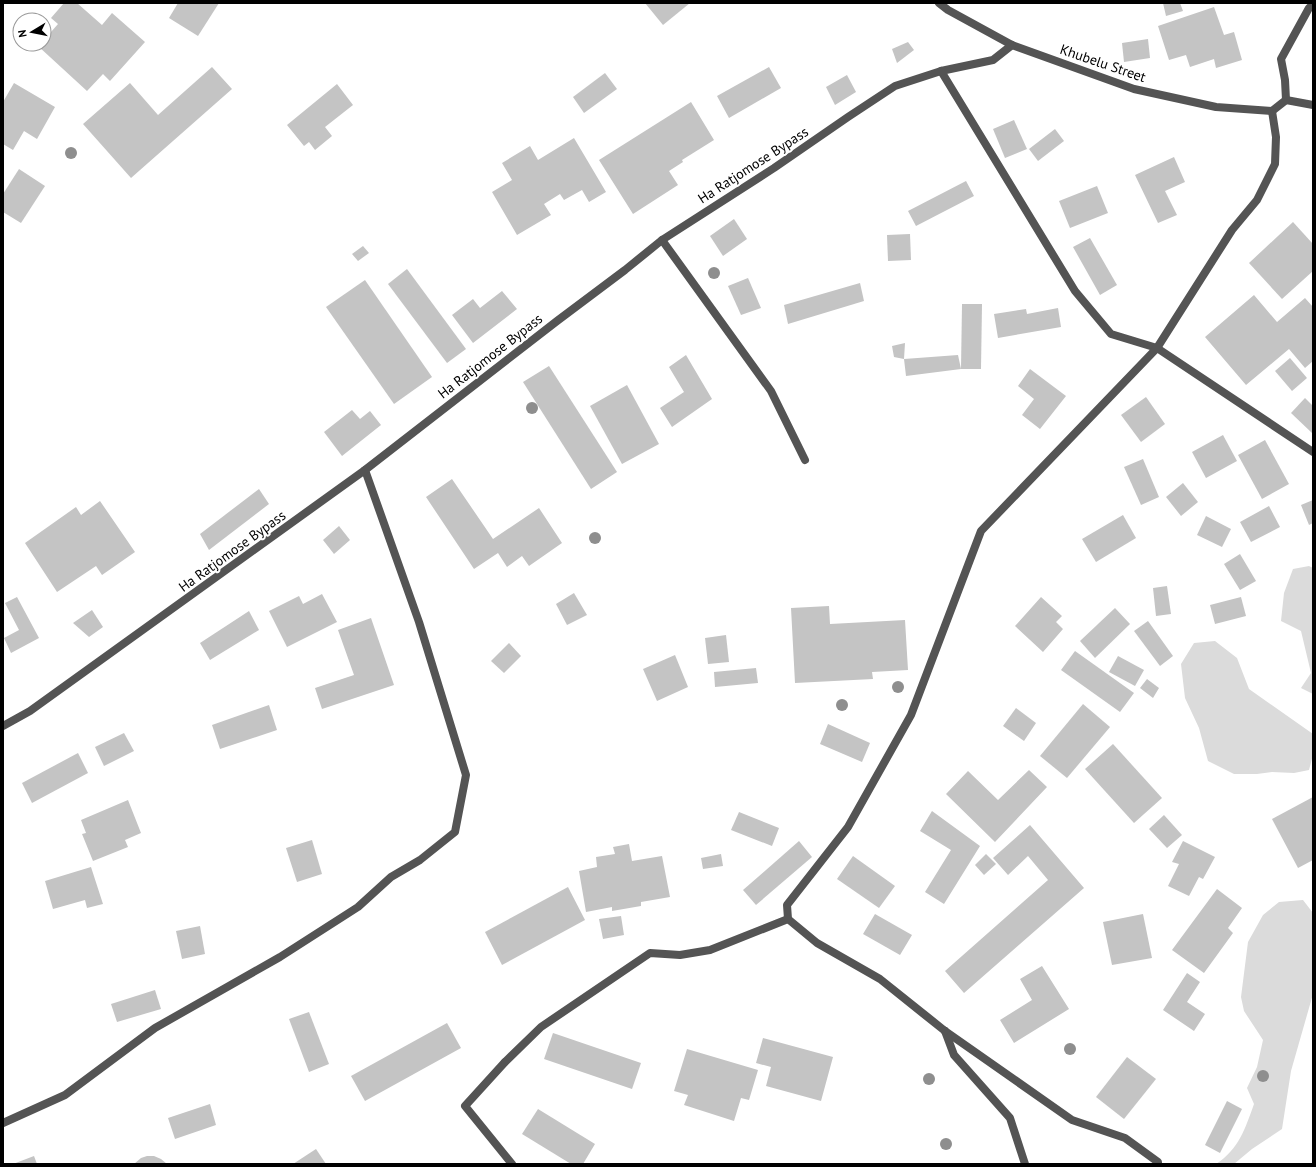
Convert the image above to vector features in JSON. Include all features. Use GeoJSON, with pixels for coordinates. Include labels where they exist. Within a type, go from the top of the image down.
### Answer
{"type":"FeatureCollection","features":[{"type":"Feature","properties":{"kind":"street","name":"Khubelu Street"},"geometry":{"type":"LineString","coordinates":[[939,3],[948,10],[1012,45],[1134,90],[1216,107],[1272,111]]}},
{"type":"Feature","properties":{"kind":"street"},"geometry":{"type":"LineString","coordinates":[[1286,100],[1285,80],[1281,59],[1308,8],[1313,4]]}},
{"type":"Feature","properties":{"kind":"street","name":"Ha Ratjomose Bypass"},"geometry":{"type":"LineString","coordinates":[[3,726],[30,712],[365,470],[662,240],[774,168],[895,86],[940,71],[993,60],[1012,45]]}},
{"type":"Feature","properties":{"kind":"street"},"geometry":{"type":"LineString","coordinates":[[940,71],[1075,291],[1111,334],[1157,348],[1313,452]]}},
{"type":"Feature","properties":{"kind":"street"},"geometry":{"type":"LineString","coordinates":[[1158,1164],[1158,1162],[1125,1138],[1072,1120],[946,1031],[880,979],[817,943],[788,919],[787,905],[848,827],[912,715],[981,531],[1157,348],[1232,230],[1257,200],[1275,164],[1276,137],[1272,111],[1286,100],[1313,105]]}},
{"type":"Feature","properties":{"kind":"street"},"geometry":{"type":"LineString","coordinates":[[662,240],[771,391],[805,460]]}},
{"type":"Feature","properties":{"kind":"street"},"geometry":{"type":"LineString","coordinates":[[3,1123],[65,1095],[156,1028],[280,957],[358,907],[391,877],[420,860],[455,832],[466,775],[419,622],[365,470]]}},
{"type":"Feature","properties":{"kind":"street"},"geometry":{"type":"LineString","coordinates":[[512,1164],[465,1106],[505,1062],[541,1027],[650,953],[680,955],[710,950],[788,919]]}},
{"type":"Feature","properties":{"kind":"street"},"geometry":{"type":"LineString","coordinates":[[946,1031],[954,1055],[1010,1118],[1026,1164]]}},
{"type":"Feature","properties":{"kind":"shaded area"},"geometry":{"type":"Polygon","coordinates":[[[1309,566],[1313,568],[1313,694],[1301,688],[1311,673],[1301,631],[1281,621],[1284,593],[1293,569],[1309,566]]]}},
{"type":"Feature","properties":{"kind":"shaded area"},"geometry":{"type":"Polygon","coordinates":[[[1215,641],[1237,658],[1249,689],[1313,734],[1313,755],[1309,770],[1294,773],[1272,772],[1257,774],[1234,774],[1208,761],[1199,728],[1185,698],[1181,664],[1194,643],[1215,641]]]}},
{"type":"Feature","properties":{"kind":"shaded area"},"geometry":{"type":"Polygon","coordinates":[[[1303,900],[1313,913],[1313,994],[1291,1071],[1282,1129],[1252,1149],[1234,1164],[1216,1164],[1236,1145],[1244,1130],[1254,1104],[1247,1088],[1257,1067],[1263,1040],[1244,1011],[1241,997],[1248,942],[1263,915],[1279,902],[1303,900]]]}},
{"type":"Feature","properties":{"kind":"building"},"geometry":{"type":"Polygon","coordinates":[[[64,3],[77,3],[102,25],[112,13],[145,42],[110,81],[103,74],[87,91],[45,52],[52,52],[52,31],[58,24],[52,19],[52,17],[64,3]]]}},
{"type":"Feature","properties":{"kind":"building"},"geometry":{"type":"Polygon","coordinates":[[[178,3],[219,3],[198,36],[169,18],[178,3]]]}},
{"type":"Feature","properties":{"kind":"building"},"geometry":{"type":"Polygon","coordinates":[[[645,3],[690,3],[663,25],[645,3]]]}},
{"type":"Feature","properties":{"kind":"building"},"geometry":{"type":"Polygon","coordinates":[[[1163,3],[1180,3],[1183,11],[1166,16],[1163,3]]]}},
{"type":"Feature","properties":{"kind":"building"},"geometry":{"type":"Polygon","coordinates":[[[1214,7],[1224,35],[1234,32],[1242,60],[1216,68],[1214,59],[1190,67],[1186,55],[1169,60],[1158,26],[1214,7]]]}},
{"type":"Feature","properties":{"kind":"building"},"geometry":{"type":"Polygon","coordinates":[[[1148,39],[1150,58],[1124,62],[1122,43],[1148,39]]]}},
{"type":"Feature","properties":{"kind":"building"},"geometry":{"type":"Polygon","coordinates":[[[908,42],[914,50],[897,63],[892,49],[908,42]]]}},
{"type":"Feature","properties":{"kind":"building"},"geometry":{"type":"Polygon","coordinates":[[[212,67],[232,89],[131,178],[83,124],[130,83],[158,115],[212,67]]]}},
{"type":"Feature","properties":{"kind":"building"},"geometry":{"type":"Polygon","coordinates":[[[769,67],[781,88],[729,118],[717,96],[769,67]]]}},
{"type":"Feature","properties":{"kind":"building"},"geometry":{"type":"Polygon","coordinates":[[[605,73],[617,89],[584,113],[573,97],[605,73]]]}},
{"type":"Feature","properties":{"kind":"building"},"geometry":{"type":"Polygon","coordinates":[[[847,75],[856,92],[835,105],[826,87],[847,75]]]}},
{"type":"Feature","properties":{"kind":"building"},"geometry":{"type":"Polygon","coordinates":[[[14,83],[55,107],[37,139],[24,131],[13,150],[3,144],[3,102],[14,83]]]}},
{"type":"Feature","properties":{"kind":"building"},"geometry":{"type":"Polygon","coordinates":[[[337,84],[353,105],[325,127],[332,136],[315,150],[309,142],[304,146],[287,125],[337,84]]]}},
{"type":"Feature","properties":{"kind":"building"},"geometry":{"type":"Polygon","coordinates":[[[691,102],[714,140],[682,160],[683,162],[669,171],[678,185],[633,214],[599,160],[691,102]]]}},
{"type":"Feature","properties":{"kind":"building"},"geometry":{"type":"Polygon","coordinates":[[[1014,120],[1027,149],[1005,158],[993,129],[1014,120]]]}},
{"type":"Feature","properties":{"kind":"building"},"geometry":{"type":"Polygon","coordinates":[[[1055,129],[1064,141],[1038,161],[1029,149],[1055,129]]]}},
{"type":"Feature","properties":{"kind":"building"},"geometry":{"type":"Polygon","coordinates":[[[574,138],[606,192],[589,202],[582,190],[564,200],[560,194],[544,204],[551,215],[517,235],[492,192],[512,180],[502,163],[530,146],[538,160],[574,138]]]}},
{"type":"Feature","properties":{"kind":"building"},"geometry":{"type":"Polygon","coordinates":[[[1174,157],[1185,182],[1165,191],[1177,215],[1158,223],[1135,175],[1174,157]]]}},
{"type":"Feature","properties":{"kind":"building"},"geometry":{"type":"Polygon","coordinates":[[[19,169],[45,186],[21,223],[3,212],[3,194],[19,169]]]}},
{"type":"Feature","properties":{"kind":"building"},"geometry":{"type":"Polygon","coordinates":[[[966,181],[974,196],[916,226],[908,211],[966,181]]]}},
{"type":"Feature","properties":{"kind":"building"},"geometry":{"type":"Polygon","coordinates":[[[1097,186],[1108,213],[1070,228],[1059,201],[1097,186]]]}},
{"type":"Feature","properties":{"kind":"building"},"geometry":{"type":"Polygon","coordinates":[[[734,219],[747,239],[723,256],[710,236],[734,219]]]}},
{"type":"Feature","properties":{"kind":"building"},"geometry":{"type":"Polygon","coordinates":[[[1293,222],[1313,244],[1313,271],[1282,299],[1249,263],[1293,222]]]}},
{"type":"Feature","properties":{"kind":"building"},"geometry":{"type":"Polygon","coordinates":[[[910,234],[911,260],[888,261],[887,235],[910,234]]]}},
{"type":"Feature","properties":{"kind":"building"},"geometry":{"type":"Polygon","coordinates":[[[1090,238],[1117,285],[1100,295],[1073,247],[1090,238]]]}},
{"type":"Feature","properties":{"kind":"building"},"geometry":{"type":"Polygon","coordinates":[[[363,246],[369,253],[358,261],[352,254],[363,246]]]}},
{"type":"Feature","properties":{"kind":"building"},"geometry":{"type":"Polygon","coordinates":[[[407,269],[466,349],[447,363],[388,284],[407,269]]]}},
{"type":"Feature","properties":{"kind":"building"},"geometry":{"type":"Polygon","coordinates":[[[748,278],[761,308],[741,315],[728,286],[748,278]]]}},
{"type":"Feature","properties":{"kind":"building"},"geometry":{"type":"Polygon","coordinates":[[[365,280],[432,377],[394,404],[326,307],[365,280]]]}},
{"type":"Feature","properties":{"kind":"building"},"geometry":{"type":"Polygon","coordinates":[[[860,283],[864,301],[788,324],[784,305],[860,283]]]}},
{"type":"Feature","properties":{"kind":"building"},"geometry":{"type":"Polygon","coordinates":[[[502,291],[517,309],[473,343],[452,315],[473,299],[480,308],[502,291]]]}},
{"type":"Feature","properties":{"kind":"building"},"geometry":{"type":"Polygon","coordinates":[[[1254,295],[1277,322],[1305,298],[1313,307],[1313,361],[1305,368],[1289,349],[1246,385],[1205,337],[1254,295]]]}},
{"type":"Feature","properties":{"kind":"building"},"geometry":{"type":"Polygon","coordinates":[[[962,304],[982,304],[981,369],[961,369],[962,304]]]}},
{"type":"Feature","properties":{"kind":"building"},"geometry":{"type":"Polygon","coordinates":[[[1058,308],[1061,327],[998,338],[994,314],[1026,309],[1027,314],[1058,308]]]}},
{"type":"Feature","properties":{"kind":"building"},"geometry":{"type":"Polygon","coordinates":[[[905,343],[904,359],[894,357],[892,346],[905,343]]]}},
{"type":"Feature","properties":{"kind":"building"},"geometry":{"type":"Polygon","coordinates":[[[686,355],[712,399],[672,427],[660,408],[684,392],[669,367],[686,355]]]}},
{"type":"Feature","properties":{"kind":"building"},"geometry":{"type":"Polygon","coordinates":[[[958,355],[961,369],[906,376],[904,359],[958,355]]]}},
{"type":"Feature","properties":{"kind":"building"},"geometry":{"type":"Polygon","coordinates":[[[1290,358],[1307,378],[1292,391],[1275,371],[1290,358]]]}},
{"type":"Feature","properties":{"kind":"building"},"geometry":{"type":"Polygon","coordinates":[[[549,366],[617,472],[591,489],[523,382],[549,366]]]}},
{"type":"Feature","properties":{"kind":"building"},"geometry":{"type":"Polygon","coordinates":[[[1030,369],[1066,396],[1040,429],[1022,415],[1034,399],[1018,386],[1030,369]]]}},
{"type":"Feature","properties":{"kind":"building"},"geometry":{"type":"Polygon","coordinates":[[[627,385],[659,444],[622,464],[590,406],[627,385]]]}},
{"type":"Feature","properties":{"kind":"building"},"geometry":{"type":"Polygon","coordinates":[[[1146,397],[1165,424],[1141,442],[1121,415],[1146,397]]]}},
{"type":"Feature","properties":{"kind":"building"},"geometry":{"type":"Polygon","coordinates":[[[1305,398],[1313,406],[1312,433],[1291,413],[1305,398]]]}},
{"type":"Feature","properties":{"kind":"building"},"geometry":{"type":"Polygon","coordinates":[[[352,410],[360,419],[370,411],[381,425],[342,456],[324,432],[352,410]]]}},
{"type":"Feature","properties":{"kind":"building"},"geometry":{"type":"Polygon","coordinates":[[[1223,435],[1237,461],[1206,478],[1192,452],[1223,435]]]}},
{"type":"Feature","properties":{"kind":"building"},"geometry":{"type":"Polygon","coordinates":[[[1265,440],[1289,484],[1262,499],[1238,455],[1265,440]]]}},
{"type":"Feature","properties":{"kind":"building"},"geometry":{"type":"Polygon","coordinates":[[[1143,459],[1159,497],[1141,505],[1124,467],[1143,459]]]}},
{"type":"Feature","properties":{"kind":"building"},"geometry":{"type":"Polygon","coordinates":[[[452,479],[493,539],[539,508],[562,543],[529,566],[522,556],[507,567],[498,553],[474,569],[426,497],[452,479]]]}},
{"type":"Feature","properties":{"kind":"building"},"geometry":{"type":"Polygon","coordinates":[[[1183,483],[1198,502],[1181,516],[1166,497],[1183,483]]]}},
{"type":"Feature","properties":{"kind":"building"},"geometry":{"type":"Polygon","coordinates":[[[259,489],[269,504],[209,550],[200,534],[259,489]]]}},
{"type":"Feature","properties":{"kind":"building"},"geometry":{"type":"Polygon","coordinates":[[[1313,500],[1313,523],[1309,525],[1301,505],[1313,500]]]}},
{"type":"Feature","properties":{"kind":"building"},"geometry":{"type":"Polygon","coordinates":[[[100,501],[135,552],[102,575],[96,566],[57,592],[25,543],[76,507],[81,515],[100,501]]]}},
{"type":"Feature","properties":{"kind":"building"},"geometry":{"type":"Polygon","coordinates":[[[1269,506],[1280,527],[1251,542],[1240,522],[1269,506]]]}},
{"type":"Feature","properties":{"kind":"building"},"geometry":{"type":"Polygon","coordinates":[[[1123,515],[1136,538],[1096,562],[1082,539],[1123,515]]]}},
{"type":"Feature","properties":{"kind":"building"},"geometry":{"type":"Polygon","coordinates":[[[1206,516],[1231,529],[1222,547],[1197,535],[1206,516]]]}},
{"type":"Feature","properties":{"kind":"building"},"geometry":{"type":"Polygon","coordinates":[[[339,526],[350,540],[334,554],[323,540],[339,526]]]}},
{"type":"Feature","properties":{"kind":"building"},"geometry":{"type":"Polygon","coordinates":[[[1240,554],[1256,581],[1240,590],[1224,564],[1240,554]]]}},
{"type":"Feature","properties":{"kind":"building"},"geometry":{"type":"Polygon","coordinates":[[[1167,586],[1171,614],[1156,616],[1153,588],[1167,586]]]}},
{"type":"Feature","properties":{"kind":"building"},"geometry":{"type":"Polygon","coordinates":[[[574,593],[587,615],[567,625],[556,604],[574,593]]]}},
{"type":"Feature","properties":{"kind":"building"},"geometry":{"type":"Polygon","coordinates":[[[322,594],[337,622],[287,647],[269,611],[299,596],[303,604],[322,594]]]}},
{"type":"Feature","properties":{"kind":"building"},"geometry":{"type":"Polygon","coordinates":[[[17,597],[39,638],[11,653],[4,638],[19,630],[5,603],[17,597]]]}},
{"type":"Feature","properties":{"kind":"building"},"geometry":{"type":"Polygon","coordinates":[[[1041,597],[1062,616],[1056,622],[1063,629],[1043,652],[1015,626],[1041,597]]]}},
{"type":"Feature","properties":{"kind":"building"},"geometry":{"type":"Polygon","coordinates":[[[1241,597],[1246,616],[1215,624],[1210,605],[1241,597]]]}},
{"type":"Feature","properties":{"kind":"building"},"geometry":{"type":"Polygon","coordinates":[[[829,606],[830,624],[905,620],[908,670],[872,672],[873,679],[795,683],[791,608],[829,606]]]}},
{"type":"Feature","properties":{"kind":"building"},"geometry":{"type":"Polygon","coordinates":[[[1115,608],[1130,624],[1095,658],[1080,641],[1115,608]]]}},
{"type":"Feature","properties":{"kind":"building"},"geometry":{"type":"Polygon","coordinates":[[[92,610],[103,627],[89,637],[73,623],[92,610]]]}},
{"type":"Feature","properties":{"kind":"building"},"geometry":{"type":"Polygon","coordinates":[[[249,611],[259,630],[210,660],[200,643],[249,611]]]}},
{"type":"Feature","properties":{"kind":"building"},"geometry":{"type":"Polygon","coordinates":[[[371,618],[394,685],[322,709],[315,688],[354,675],[338,630],[371,618]]]}},
{"type":"Feature","properties":{"kind":"building"},"geometry":{"type":"Polygon","coordinates":[[[1148,621],[1173,656],[1160,666],[1134,631],[1148,621]]]}},
{"type":"Feature","properties":{"kind":"building"},"geometry":{"type":"Polygon","coordinates":[[[726,635],[729,662],[708,664],[705,638],[726,635]]]}},
{"type":"Feature","properties":{"kind":"building"},"geometry":{"type":"Polygon","coordinates":[[[509,643],[521,656],[504,673],[491,661],[509,643]]]}},
{"type":"Feature","properties":{"kind":"building"},"geometry":{"type":"Polygon","coordinates":[[[1075,651],[1134,693],[1120,712],[1061,670],[1075,651]]]}},
{"type":"Feature","properties":{"kind":"building"},"geometry":{"type":"Polygon","coordinates":[[[675,655],[688,687],[657,701],[643,669],[675,655]]]}},
{"type":"Feature","properties":{"kind":"building"},"geometry":{"type":"Polygon","coordinates":[[[1118,656],[1144,670],[1135,686],[1109,672],[1118,656]]]}},
{"type":"Feature","properties":{"kind":"building"},"geometry":{"type":"Polygon","coordinates":[[[756,668],[758,683],[715,687],[714,672],[756,668]]]}},
{"type":"Feature","properties":{"kind":"building"},"geometry":{"type":"Polygon","coordinates":[[[1147,679],[1159,688],[1153,698],[1140,688],[1147,679]]]}},
{"type":"Feature","properties":{"kind":"building"},"geometry":{"type":"Polygon","coordinates":[[[1083,704],[1110,727],[1067,778],[1040,756],[1083,704]]]}},
{"type":"Feature","properties":{"kind":"building"},"geometry":{"type":"Polygon","coordinates":[[[269,705],[277,730],[220,749],[212,725],[269,705]]]}},
{"type":"Feature","properties":{"kind":"building"},"geometry":{"type":"Polygon","coordinates":[[[1016,708],[1036,723],[1024,741],[1003,726],[1016,708]]]}},
{"type":"Feature","properties":{"kind":"building"},"geometry":{"type":"Polygon","coordinates":[[[828,724],[870,743],[862,762],[820,744],[828,724]]]}},
{"type":"Feature","properties":{"kind":"building"},"geometry":{"type":"Polygon","coordinates":[[[124,733],[134,751],[104,766],[95,747],[124,733]]]}},
{"type":"Feature","properties":{"kind":"building"},"geometry":{"type":"Polygon","coordinates":[[[1113,744],[1162,798],[1134,823],[1085,769],[1113,744]]]}},
{"type":"Feature","properties":{"kind":"building"},"geometry":{"type":"Polygon","coordinates":[[[78,753],[88,773],[32,803],[22,783],[78,753]]]}},
{"type":"Feature","properties":{"kind":"building"},"geometry":{"type":"Polygon","coordinates":[[[1029,770],[1047,787],[995,842],[946,794],[968,771],[998,800],[1029,770]]]}},
{"type":"Feature","properties":{"kind":"building"},"geometry":{"type":"Polygon","coordinates":[[[1313,797],[1313,860],[1298,868],[1272,819],[1313,797]]]}},
{"type":"Feature","properties":{"kind":"building"},"geometry":{"type":"Polygon","coordinates":[[[128,800],[141,833],[125,840],[128,847],[93,861],[82,834],[86,833],[81,820],[128,800]]]}},
{"type":"Feature","properties":{"kind":"building"},"geometry":{"type":"Polygon","coordinates":[[[932,811],[980,846],[944,904],[925,892],[951,850],[920,831],[932,811]]]}},
{"type":"Feature","properties":{"kind":"building"},"geometry":{"type":"Polygon","coordinates":[[[739,812],[779,828],[772,846],[731,830],[739,812]]]}},
{"type":"Feature","properties":{"kind":"building"},"geometry":{"type":"Polygon","coordinates":[[[1164,815],[1182,835],[1167,848],[1149,829],[1164,815]]]}},
{"type":"Feature","properties":{"kind":"building"},"geometry":{"type":"Polygon","coordinates":[[[1030,825],[1084,888],[964,993],[945,971],[1048,880],[1028,856],[1008,875],[993,858],[1030,825]]]}},
{"type":"Feature","properties":{"kind":"building"},"geometry":{"type":"Polygon","coordinates":[[[312,840],[322,874],[297,882],[286,848],[312,840]]]}},
{"type":"Feature","properties":{"kind":"building"},"geometry":{"type":"Polygon","coordinates":[[[799,841],[812,857],[756,905],[743,890],[799,841]]]}},
{"type":"Feature","properties":{"kind":"building"},"geometry":{"type":"Polygon","coordinates":[[[1183,841],[1215,857],[1203,879],[1199,877],[1189,896],[1168,886],[1179,864],[1172,862],[1183,841]]]}},
{"type":"Feature","properties":{"kind":"building"},"geometry":{"type":"Polygon","coordinates":[[[629,844],[632,861],[662,856],[670,897],[641,902],[641,906],[612,911],[612,907],[586,912],[579,871],[597,867],[596,857],[615,854],[613,847],[629,844]]]}},
{"type":"Feature","properties":{"kind":"building"},"geometry":{"type":"Polygon","coordinates":[[[721,854],[723,866],[703,869],[701,858],[721,854]]]}},
{"type":"Feature","properties":{"kind":"building"},"geometry":{"type":"Polygon","coordinates":[[[986,854],[996,864],[984,875],[975,865],[986,854]]]}},
{"type":"Feature","properties":{"kind":"building"},"geometry":{"type":"Polygon","coordinates":[[[853,856],[895,886],[879,908],[837,879],[853,856]]]}},
{"type":"Feature","properties":{"kind":"building"},"geometry":{"type":"Polygon","coordinates":[[[91,867],[103,904],[87,908],[85,900],[53,909],[45,881],[91,867]]]}},
{"type":"Feature","properties":{"kind":"building"},"geometry":{"type":"Polygon","coordinates":[[[568,887],[585,920],[502,965],[485,932],[568,887]]]}},
{"type":"Feature","properties":{"kind":"building"},"geometry":{"type":"Polygon","coordinates":[[[1217,889],[1242,908],[1228,928],[1233,933],[1204,973],[1172,950],[1217,889]]]}},
{"type":"Feature","properties":{"kind":"building"},"geometry":{"type":"Polygon","coordinates":[[[875,914],[912,935],[900,955],[863,934],[875,914]]]}},
{"type":"Feature","properties":{"kind":"building"},"geometry":{"type":"Polygon","coordinates":[[[1143,914],[1152,958],[1112,965],[1103,922],[1143,914]]]}},
{"type":"Feature","properties":{"kind":"building"},"geometry":{"type":"Polygon","coordinates":[[[621,916],[624,935],[603,939],[599,919],[621,916]]]}},
{"type":"Feature","properties":{"kind":"building"},"geometry":{"type":"Polygon","coordinates":[[[200,926],[205,954],[182,959],[176,931],[200,926]]]}},
{"type":"Feature","properties":{"kind":"building"},"geometry":{"type":"Polygon","coordinates":[[[1042,966],[1069,1009],[1014,1043],[1000,1020],[1032,1000],[1020,979],[1042,966]]]}},
{"type":"Feature","properties":{"kind":"building"},"geometry":{"type":"Polygon","coordinates":[[[1187,973],[1200,982],[1187,1002],[1205,1014],[1194,1031],[1163,1010],[1187,973]]]}},
{"type":"Feature","properties":{"kind":"building"},"geometry":{"type":"Polygon","coordinates":[[[155,990],[161,1009],[117,1022],[111,1004],[155,990]]]}},
{"type":"Feature","properties":{"kind":"building"},"geometry":{"type":"Polygon","coordinates":[[[309,1012],[329,1064],[309,1072],[289,1019],[309,1012]]]}},
{"type":"Feature","properties":{"kind":"building"},"geometry":{"type":"Polygon","coordinates":[[[447,1023],[461,1048],[365,1101],[351,1076],[447,1023]]]}},
{"type":"Feature","properties":{"kind":"building"},"geometry":{"type":"Polygon","coordinates":[[[553,1033],[641,1063],[632,1089],[544,1059],[553,1033]]]}},
{"type":"Feature","properties":{"kind":"building"},"geometry":{"type":"Polygon","coordinates":[[[763,1038],[833,1057],[821,1101],[766,1086],[771,1067],[756,1063],[763,1038]]]}},
{"type":"Feature","properties":{"kind":"building"},"geometry":{"type":"Polygon","coordinates":[[[687,1049],[758,1070],[749,1100],[741,1098],[734,1121],[684,1105],[688,1095],[674,1091],[687,1049]]]}},
{"type":"Feature","properties":{"kind":"building"},"geometry":{"type":"Polygon","coordinates":[[[1127,1057],[1156,1079],[1124,1119],[1096,1097],[1127,1057]]]}},
{"type":"Feature","properties":{"kind":"building"},"geometry":{"type":"Polygon","coordinates":[[[1227,1101],[1242,1109],[1220,1153],[1205,1145],[1227,1101]]]}},
{"type":"Feature","properties":{"kind":"building"},"geometry":{"type":"Polygon","coordinates":[[[210,1104],[216,1125],[175,1139],[168,1118],[210,1104]]]}},
{"type":"Feature","properties":{"kind":"building"},"geometry":{"type":"Polygon","coordinates":[[[538,1109],[595,1144],[583,1164],[571,1164],[522,1134],[538,1109]]]}},
{"type":"Feature","properties":{"kind":"building"},"geometry":{"type":"Polygon","coordinates":[[[316,1149],[326,1164],[293,1164],[316,1149]]]}},
{"type":"Feature","properties":{"kind":"building"},"geometry":{"type":"Polygon","coordinates":[[[34,1156],[37,1164],[13,1164],[34,1156]]]}},
{"type":"Feature","properties":{"kind":"building"},"geometry":{"type":"Polygon","coordinates":[[[154,1156],[167,1164],[134,1164],[141,1158],[154,1156]]]}}]}
